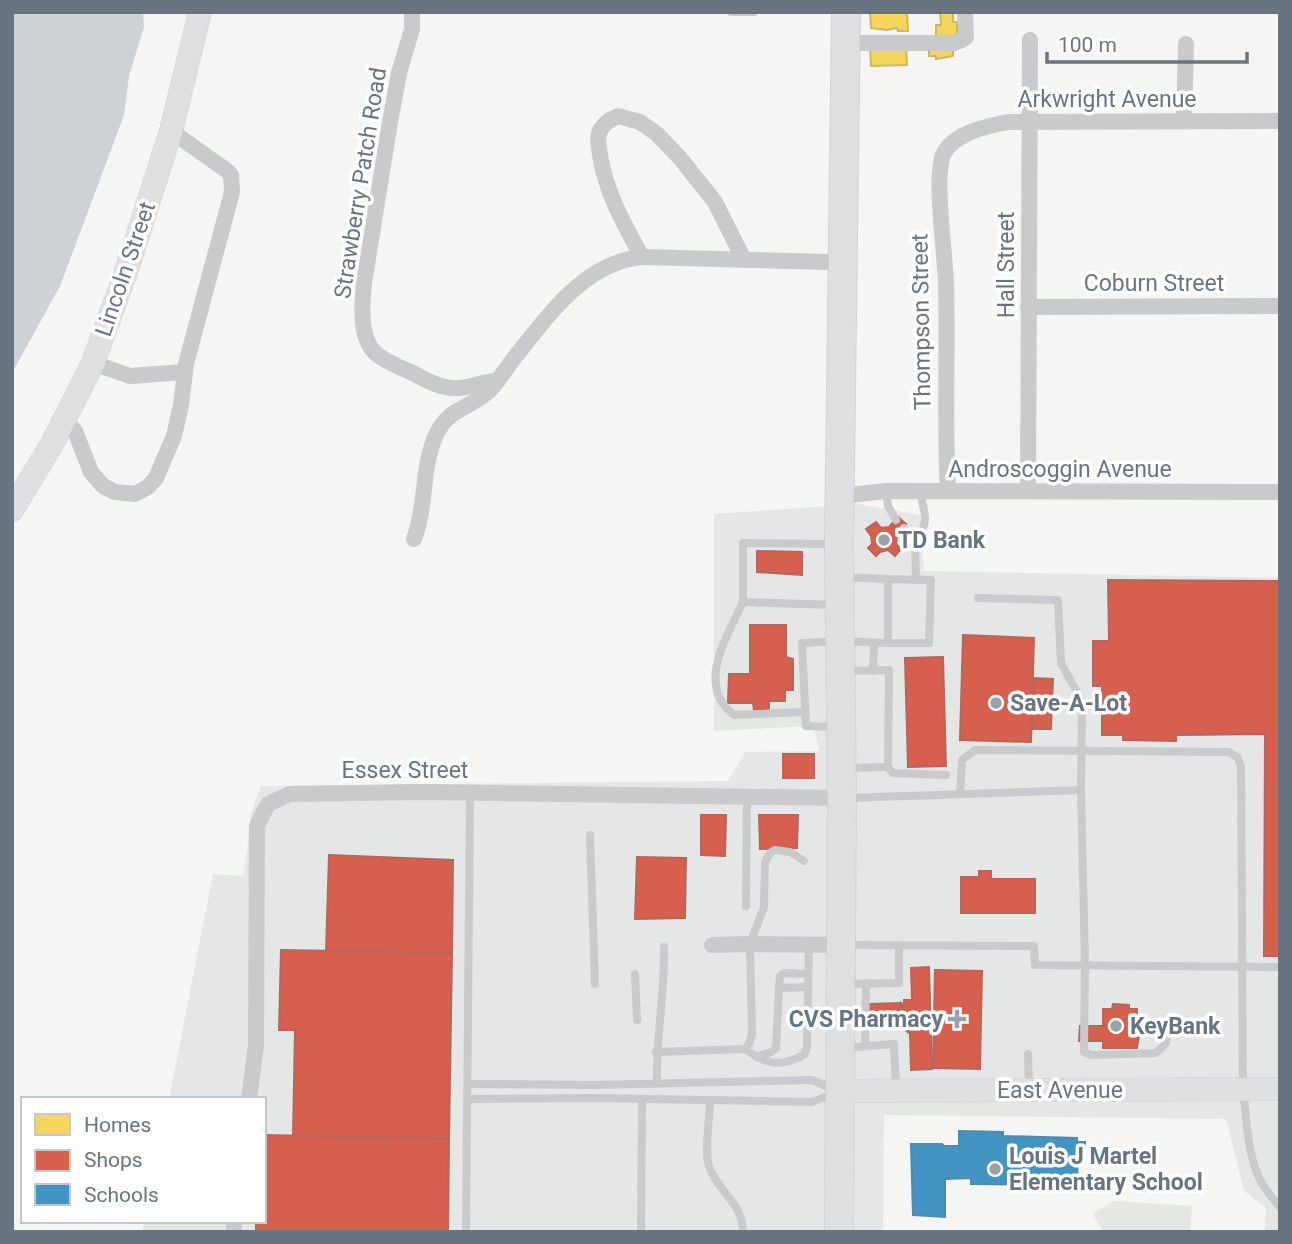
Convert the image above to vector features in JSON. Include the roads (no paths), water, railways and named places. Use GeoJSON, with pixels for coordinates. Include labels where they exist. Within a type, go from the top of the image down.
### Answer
{"type":"FeatureCollection","features":[{"type":"Feature","properties":{"kind":"highway"},"geometry":{"type":"LineString","coordinates":[[839,1232],[840,1091],[852,1047],[853,984],[841,945],[839,544],[845,12]]}},
{"type":"Feature","properties":{"kind":"main road","name":"Lincoln Street"},"geometry":{"type":"LineString","coordinates":[[12,510],[93,363],[126,272],[171,131],[200,12]]}},
{"type":"Feature","properties":{"kind":"main road","name":"East Avenue"},"geometry":{"type":"LineString","coordinates":[[840,1091],[1280,1089]]}},
{"type":"Feature","properties":{"kind":"street","name":"Strawberry Patch Road"},"geometry":{"type":"LineString","coordinates":[[412,12],[412,29],[392,110],[363,283],[365,332],[368,343],[380,357],[398,368],[439,385],[456,388],[497,381]]}},
{"type":"Feature","properties":{"kind":"street"},"geometry":{"type":"LineString","coordinates":[[845,43],[954,43],[966,37],[965,12]]}},
{"type":"Feature","properties":{"kind":"street","name":"Hall Street"},"geometry":{"type":"LineString","coordinates":[[1028,491],[1030,40]]}},
{"type":"Feature","properties":{"kind":"street"},"geometry":{"type":"LineString","coordinates":[[1184,121],[1186,44]]}},
{"type":"Feature","properties":{"kind":"street"},"geometry":{"type":"LineString","coordinates":[[642,257],[614,207],[603,175],[599,130],[608,120],[618,116],[640,122],[657,134],[680,158],[715,202],[744,260]]}},
{"type":"Feature","properties":{"kind":"street","name":"Arkwright Avenue"},"geometry":{"type":"LineString","coordinates":[[944,154],[955,141],[966,134],[993,125],[1029,121],[1280,121]]}},
{"type":"Feature","properties":{"kind":"street"},"geometry":{"type":"LineString","coordinates":[[64,419],[75,431],[97,481],[114,492],[135,494],[148,487],[156,478],[170,447],[181,405],[185,372],[233,186],[231,175],[226,170],[171,131]]}},
{"type":"Feature","properties":{"kind":"street","name":"Thompson Street"},"geometry":{"type":"LineString","coordinates":[[944,154],[939,168],[946,283],[948,491]]}},
{"type":"Feature","properties":{"kind":"street"},"geometry":{"type":"LineString","coordinates":[[414,539],[423,509],[427,464],[437,432],[449,415],[485,394],[571,292],[601,270],[642,257],[843,261]]}},
{"type":"Feature","properties":{"kind":"street","name":"Coburn Street"},"geometry":{"type":"LineString","coordinates":[[1028,307],[1280,306]]}},
{"type":"Feature","properties":{"kind":"street"},"geometry":{"type":"LineString","coordinates":[[93,363],[130,376],[185,372]]}},
{"type":"Feature","properties":{"kind":"street","name":"Androscoggin Avenue"},"geometry":{"type":"LineString","coordinates":[[840,496],[886,491],[1280,492]]}},
{"type":"Feature","properties":{"kind":"street","name":"Essex Street"},"geometry":{"type":"LineString","coordinates":[[249,1097],[256,1045],[257,826],[268,804],[290,794],[470,793],[842,798]]}},
{"type":"Feature","properties":{"kind":"street"},"geometry":{"type":"LineString","coordinates":[[712,945],[841,945]]}},
{"type":"Feature","properties":{"kind":"lane"},"geometry":{"type":"LineString","coordinates":[[731,12],[754,12]]}},
{"type":"Feature","properties":{"kind":"lane"},"geometry":{"type":"LineString","coordinates":[[886,491],[888,506],[896,520]]}},
{"type":"Feature","properties":{"kind":"lane"},"geometry":{"type":"LineString","coordinates":[[915,540],[923,531],[926,522],[920,491]]}},
{"type":"Feature","properties":{"kind":"lane"},"geometry":{"type":"LineString","coordinates":[[904,528],[915,540],[916,580]]}},
{"type":"Feature","properties":{"kind":"lane"},"geometry":{"type":"LineString","coordinates":[[804,712],[734,715],[722,706],[716,687],[716,661],[743,602],[743,543],[839,544]]}},
{"type":"Feature","properties":{"kind":"lane"},"geometry":{"type":"LineString","coordinates":[[840,577],[931,580],[929,643],[839,640],[802,643],[806,726],[840,727]]}},
{"type":"Feature","properties":{"kind":"lane"},"geometry":{"type":"LineString","coordinates":[[888,579],[888,643]]}},
{"type":"Feature","properties":{"kind":"lane"},"geometry":{"type":"LineString","coordinates":[[978,598],[1058,600],[1061,663],[1082,701],[1084,1052],[1156,1053],[1166,1043],[1167,1036]]}},
{"type":"Feature","properties":{"kind":"lane"},"geometry":{"type":"LineString","coordinates":[[743,602],[839,606]]}},
{"type":"Feature","properties":{"kind":"lane"},"geometry":{"type":"LineString","coordinates":[[873,671],[874,643]]}},
{"type":"Feature","properties":{"kind":"lane"},"geometry":{"type":"LineString","coordinates":[[839,671],[889,670],[888,766],[893,773],[946,775]]}},
{"type":"Feature","properties":{"kind":"lane"},"geometry":{"type":"LineString","coordinates":[[960,794],[962,760],[975,750],[1229,752],[1237,757],[1241,766],[1243,1089],[1255,1170],[1280,1207]]}},
{"type":"Feature","properties":{"kind":"lane"},"geometry":{"type":"LineString","coordinates":[[841,768],[888,766]]}},
{"type":"Feature","properties":{"kind":"lane"},"geometry":{"type":"LineString","coordinates":[[842,798],[1081,790]]}},
{"type":"Feature","properties":{"kind":"lane"},"geometry":{"type":"LineString","coordinates":[[466,1232],[470,793]]}},
{"type":"Feature","properties":{"kind":"lane"},"geometry":{"type":"LineString","coordinates":[[746,906],[747,798]]}},
{"type":"Feature","properties":{"kind":"lane"},"geometry":{"type":"LineString","coordinates":[[590,835],[595,984]]}},
{"type":"Feature","properties":{"kind":"lane"},"geometry":{"type":"LineString","coordinates":[[745,1049],[752,1034],[750,944],[764,906],[765,862],[775,850],[790,852],[804,861]]}},
{"type":"Feature","properties":{"kind":"lane"},"geometry":{"type":"LineString","coordinates":[[656,1052],[745,1049],[762,1061],[778,1063],[791,1062],[804,1055],[807,1048],[809,945]]}},
{"type":"Feature","properties":{"kind":"lane"},"geometry":{"type":"LineString","coordinates":[[841,945],[1034,946],[1035,965],[1280,967]]}},
{"type":"Feature","properties":{"kind":"lane"},"geometry":{"type":"LineString","coordinates":[[853,984],[899,984],[900,946]]}},
{"type":"Feature","properties":{"kind":"lane"},"geometry":{"type":"LineString","coordinates":[[657,1083],[656,1052],[665,974],[664,947]]}},
{"type":"Feature","properties":{"kind":"lane"},"geometry":{"type":"LineString","coordinates":[[756,1057],[776,1048],[780,976],[784,973],[808,974]]}},
{"type":"Feature","properties":{"kind":"lane"},"geometry":{"type":"LineString","coordinates":[[635,974],[638,1020]]}},
{"type":"Feature","properties":{"kind":"lane"},"geometry":{"type":"LineString","coordinates":[[779,988],[808,987]]}},
{"type":"Feature","properties":{"kind":"lane"},"geometry":{"type":"LineString","coordinates":[[852,1047],[894,1044],[896,1091]]}},
{"type":"Feature","properties":{"kind":"lane"},"geometry":{"type":"LineString","coordinates":[[1028,1054],[1029,1090]]}},
{"type":"Feature","properties":{"kind":"lane"},"geometry":{"type":"LineString","coordinates":[[468,1084],[596,1085],[812,1080],[840,1091]]}},
{"type":"Feature","properties":{"kind":"lane"},"geometry":{"type":"LineString","coordinates":[[595,1098],[596,1085]]}},
{"type":"Feature","properties":{"kind":"lane"},"geometry":{"type":"LineString","coordinates":[[469,1099],[595,1098],[812,1102],[840,1091]]}},
{"type":"Feature","properties":{"kind":"lane"},"geometry":{"type":"LineString","coordinates":[[641,1232],[642,1099]]}},
{"type":"Feature","properties":{"kind":"lane"},"geometry":{"type":"LineString","coordinates":[[710,1100],[708,1163],[715,1180],[739,1210],[743,1219],[743,1232]]}},
{"type":"Feature","properties":{"kind":"place","name":"TD Bank"},"geometry":{"type":"Point","coordinates":[884,540]}},
{"type":"Feature","properties":{"kind":"place","name":"Save-A-Lot"},"geometry":{"type":"Point","coordinates":[996,703]}},
{"type":"Feature","properties":{"kind":"place","name":"CVS Pharmacy"},"geometry":{"type":"Point","coordinates":[957,1019]}},
{"type":"Feature","properties":{"kind":"place","name":"KeyBank"},"geometry":{"type":"Point","coordinates":[1116,1026]}},
{"type":"Feature","properties":{"kind":"place","name":"Louis J Martel Elementary School"},"geometry":{"type":"Point","coordinates":[995,1169]}}]}
